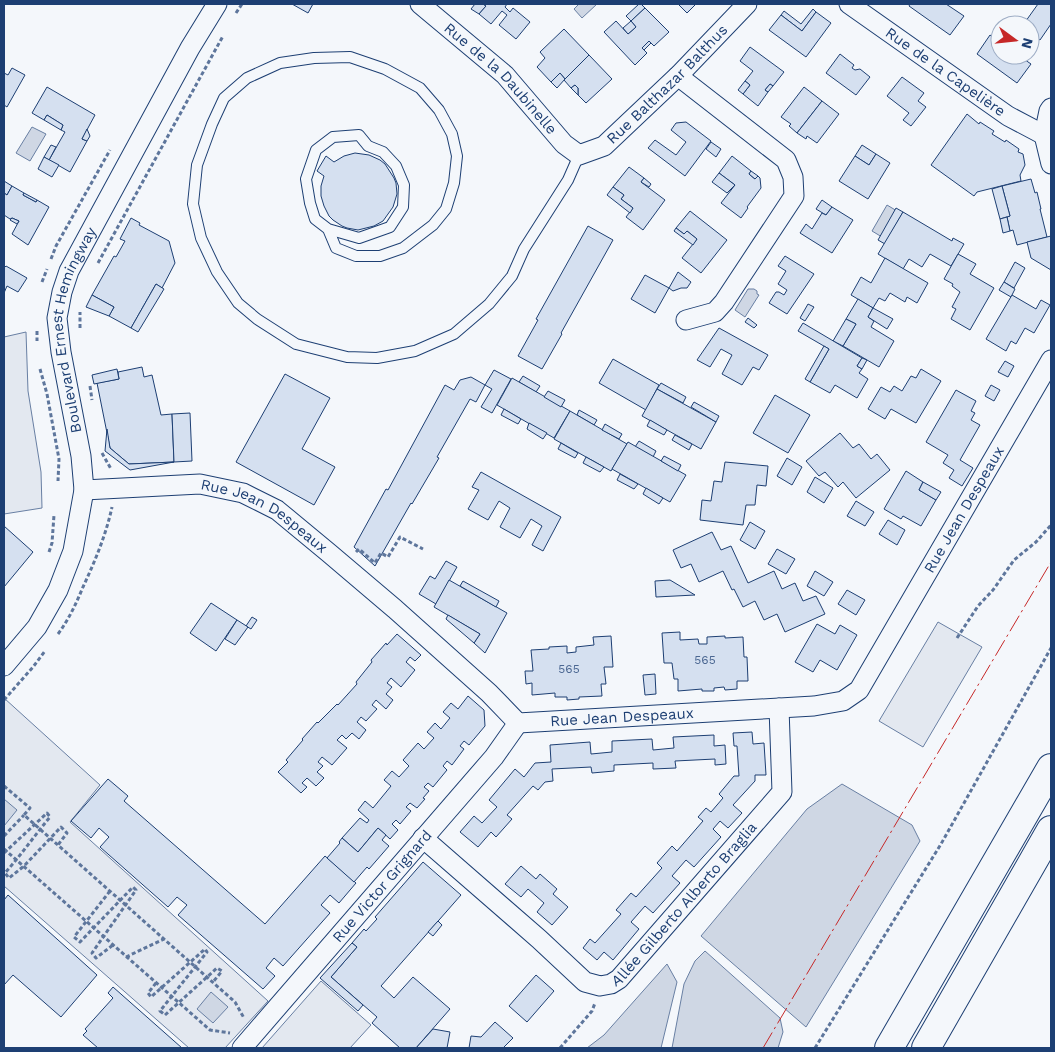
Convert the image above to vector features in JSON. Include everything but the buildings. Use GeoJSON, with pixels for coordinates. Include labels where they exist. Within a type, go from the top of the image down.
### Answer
{"type":"FeatureCollection","features":[{"type":"Feature","properties":{"kind":"highway"},"geometry":{"type":"LineString","coordinates":[[889,1048],[1051,768]]}},
{"type":"Feature","properties":{"kind":"highway"},"geometry":{"type":"LineString","coordinates":[[926,1048],[1050,833]]}},
{"type":"Feature","properties":{"kind":"street","name":"Boulevard Ernest Hemingway"},"geometry":{"type":"LineString","coordinates":[[4,666],[37,626],[58,590],[73,551],[84,490],[81,456],[61,352],[57,318],[62,292],[69,271],[190,48],[217,4]]}},
{"type":"Feature","properties":{"kind":"street","name":"Rue de la Daubinelle"},"geometry":{"type":"LineString","coordinates":[[420,4],[505,75],[564,144],[579,154]]}},
{"type":"Feature","properties":{"kind":"street","name":"Rue Balthazar Balthus"},"geometry":{"type":"LineString","coordinates":[[579,154],[604,146],[678,76],[747,4]]}},
{"type":"Feature","properties":{"kind":"street","name":"Rue de la Capelière"},"geometry":{"type":"LineString","coordinates":[[849,4],[1008,116],[1044,136]]}},
{"type":"Feature","properties":{"kind":"street"},"geometry":{"type":"LineString","coordinates":[[678,76],[786,160],[793,177],[794,196],[724,302],[715,312],[686,320]]}},
{"type":"Feature","properties":{"kind":"street"},"geometry":{"type":"LineString","coordinates":[[1051,108],[1044,136],[1051,164]]}},
{"type":"Feature","properties":{"kind":"street","name":"Rue Jean Despeaux"},"geometry":{"type":"LineString","coordinates":[[84,490],[200,484],[243,493],[277,510],[345,566],[489,693],[518,723],[814,706],[843,701],[859,690],[1051,360]]}},
{"type":"Feature","properties":{"kind":"street","name":"Allée Gilberto Alberto Braglia"},"geometry":{"type":"LineString","coordinates":[[423,838],[532,932],[585,982],[600,986],[611,984],[619,978],[782,792],[779,708]]}},
{"type":"Feature","properties":{"kind":"street","name":"Rue Victor Grignard"},"geometry":{"type":"LineString","coordinates":[[248,1042],[494,757],[518,723]]}},
{"type":"Feature","properties":{"kind":"lane"},"geometry":{"type":"LineString","coordinates":[[328,229],[359,238],[390,227],[403,207],[404,185],[396,166],[383,152],[368,146],[359,135],[333,137],[316,150],[306,179],[315,219],[328,229],[336,248],[356,256],[380,256],[403,248],[433,225],[446,209],[454,183],[457,156],[452,134],[439,110],[420,88],[385,68],[350,58],[314,58],[280,63],[248,78],[224,98],[197,165],[193,204],[201,238],[217,272],[238,303],[257,319],[296,344],[346,357],[377,358],[414,351],[454,334],[489,304],[512,276],[524,249],[568,180],[579,154]]}},
{"type":"Feature","properties":{"kind":"path"},"geometry":{"type":"LineString","coordinates":[[233,18],[242,4]]}},
{"type":"Feature","properties":{"kind":"path"},"geometry":{"type":"LineString","coordinates":[[96,267],[224,34]]}},
{"type":"Feature","properties":{"kind":"path"},"geometry":{"type":"LineString","coordinates":[[80,308],[80,335]]}},
{"type":"Feature","properties":{"kind":"path"},"geometry":{"type":"LineString","coordinates":[[40,369],[47,394],[59,459],[58,481]]}},
{"type":"Feature","properties":{"kind":"path"},"geometry":{"type":"LineString","coordinates":[[89,384],[93,402]]}},
{"type":"Feature","properties":{"kind":"path"},"geometry":{"type":"LineString","coordinates":[[100,444],[102,453],[111,469],[110,477]]}},
{"type":"Feature","properties":{"kind":"path"},"geometry":{"type":"LineString","coordinates":[[46,560],[52,543],[54,515]]}},
{"type":"Feature","properties":{"kind":"path"},"geometry":{"type":"LineString","coordinates":[[957,638],[978,606],[993,590],[1014,560],[1036,542],[1051,525]]}},
{"type":"Feature","properties":{"kind":"path"},"geometry":{"type":"LineString","coordinates":[[345,566],[359,549],[375,563],[380,553],[388,558],[400,537],[423,549]]}},
{"type":"Feature","properties":{"kind":"path"},"geometry":{"type":"LineString","coordinates":[[815,1048],[941,844],[1051,648]]}},
{"type":"Feature","properties":{"kind":"path"},"geometry":{"type":"LineString","coordinates":[[4,786],[30,808],[4,836]]}},
{"type":"Feature","properties":{"kind":"path"},"geometry":{"type":"LineString","coordinates":[[58,845],[67,833],[61,827],[24,866],[9,878],[5,873],[17,860],[50,817],[47,814],[4,851],[17,860],[24,866],[210,1030],[248,1042]]}},
{"type":"Feature","properties":{"kind":"path"},"geometry":{"type":"LineString","coordinates":[[24,815],[236,1002],[248,1042]]}},
{"type":"Feature","properties":{"kind":"path"},"geometry":{"type":"LineString","coordinates":[[110,891],[74,937],[80,942],[133,887],[136,890],[92,953],[96,958],[112,945]]}},
{"type":"Feature","properties":{"kind":"path"},"geometry":{"type":"LineString","coordinates":[[126,957],[164,938]]}},
{"type":"Feature","properties":{"kind":"path"},"geometry":{"type":"LineString","coordinates":[[156,983],[148,993],[151,997],[204,949],[207,952],[160,1011],[165,1015],[217,968],[222,971],[213,982]]}},
{"type":"Feature","properties":{"kind":"path"},"geometry":{"type":"LineString","coordinates":[[560,1048],[592,1011],[600,986]]}},
{"type":"Feature","properties":{"kind":"shaded area"},"geometry":{"type":"Polygon","coordinates":[[[579,4],[597,4],[582,18],[574,9],[579,4]]]}},
{"type":"Feature","properties":{"kind":"shaded area"},"geometry":{"type":"Polygon","coordinates":[[[32,127],[46,134],[30,161],[16,153],[32,127]]]}},
{"type":"Feature","properties":{"kind":"shaded area"},"geometry":{"type":"Polygon","coordinates":[[[887,205],[897,211],[882,237],[872,231],[887,205]]]}},
{"type":"Feature","properties":{"kind":"shaded area"},"geometry":{"type":"Polygon","coordinates":[[[748,289],[754,289],[759,295],[745,317],[735,310],[748,289]]]}},
{"type":"Feature","properties":{"kind":"shaded area"},"geometry":{"type":"Polygon","coordinates":[[[26,332],[28,391],[41,472],[42,508],[4,514],[4,337],[26,332]]]}},
{"type":"Feature","properties":{"kind":"shaded area"},"geometry":{"type":"Polygon","coordinates":[[[938,622],[982,647],[923,747],[879,721],[938,622]]]}},
{"type":"Feature","properties":{"kind":"shaded area"},"geometry":{"type":"Polygon","coordinates":[[[4,698],[100,785],[70,822],[268,1001],[225,1048],[189,1048],[4,886],[4,698]]]}},
{"type":"Feature","properties":{"kind":"shaded area"},"geometry":{"type":"Polygon","coordinates":[[[842,784],[912,825],[920,841],[806,1027],[701,936],[807,809],[842,784]]]}},
{"type":"Feature","properties":{"kind":"shaded area"},"geometry":{"type":"Polygon","coordinates":[[[4,799],[17,810],[4,826],[4,799]]]}},
{"type":"Feature","properties":{"kind":"shaded area"},"geometry":{"type":"Polygon","coordinates":[[[705,951],[780,1018],[783,1032],[778,1048],[672,1048],[684,984],[695,961],[705,951]]]}},
{"type":"Feature","properties":{"kind":"shaded area"},"geometry":{"type":"Polygon","coordinates":[[[667,964],[677,982],[661,1048],[587,1048],[604,1035],[667,964]]]}},
{"type":"Feature","properties":{"kind":"shaded area"},"geometry":{"type":"Polygon","coordinates":[[[321,981],[371,1025],[350,1048],[262,1048],[321,981]]]}},
{"type":"Feature","properties":{"kind":"shaded area"},"geometry":{"type":"Polygon","coordinates":[[[211,992],[228,1007],[213,1023],[197,1009],[211,992]]]}},
{"type":"Feature","properties":{"kind":"power"},"geometry":{"type":"LineString","coordinates":[[763,1048],[1051,562]]}}]}
